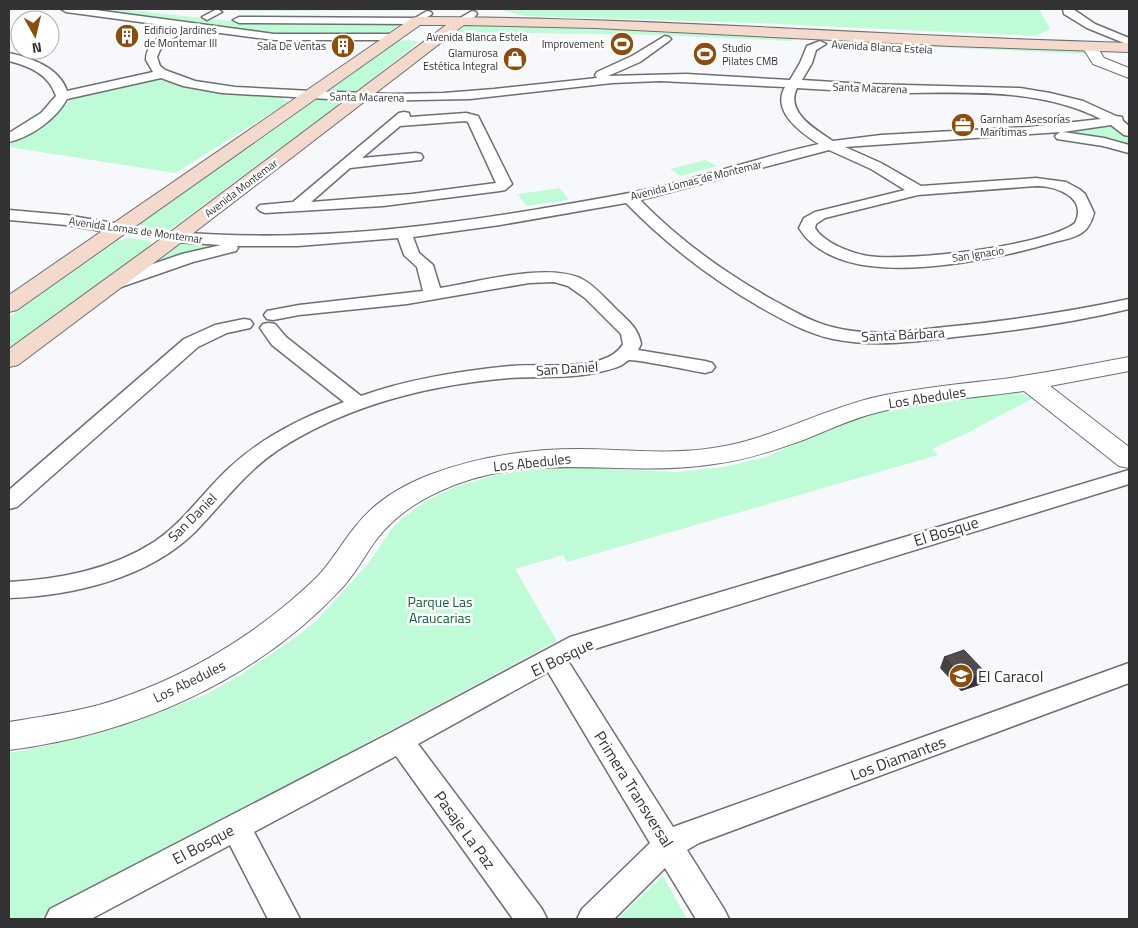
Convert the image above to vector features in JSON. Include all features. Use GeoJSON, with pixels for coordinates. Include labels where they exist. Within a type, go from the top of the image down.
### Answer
{"type":"FeatureCollection","features":[{"type":"Feature","properties":{"kind":"main road","name":"Avenida Blanca Estela"},"geometry":{"type":"LineString","coordinates":[[422,18],[466,17],[671,27],[822,45]]}},
{"type":"Feature","properties":{"kind":"main road","name":"Avenida Montemar"},"geometry":{"type":"LineString","coordinates":[[9,360],[115,283],[466,17]]}},
{"type":"Feature","properties":{"kind":"main road"},"geometry":{"type":"LineString","coordinates":[[9,305],[422,18]]}},
{"type":"Feature","properties":{"kind":"main road","name":"Avenida Blanca Estela"},"geometry":{"type":"LineString","coordinates":[[394,37],[468,36]]}},
{"type":"Feature","properties":{"kind":"main road","name":"Avenida Blanca Estela"},"geometry":{"type":"LineString","coordinates":[[525,36],[1093,52],[1129,48]]}},
{"type":"Feature","properties":{"kind":"main road","name":"Avenida Blanca Estela"},"geometry":{"type":"LineString","coordinates":[[1093,52],[1129,58]]}},
{"type":"Feature","properties":{"kind":"main road","name":"Avenida Lomas de Montemar"},"geometry":{"type":"LineString","coordinates":[[119,229],[176,237]]}},
{"type":"Feature","properties":{"kind":"street","name":"Avenida Blanca Estela"},"geometry":{"type":"LineString","coordinates":[[66,9],[274,37],[394,37]]}},
{"type":"Feature","properties":{"kind":"street","name":"Avenida Blanca Estela"},"geometry":{"type":"LineString","coordinates":[[143,9],[284,22],[422,18]]}},
{"type":"Feature","properties":{"kind":"street"},"geometry":{"type":"LineString","coordinates":[[1068,9],[1068,12],[1091,26],[1129,42]]}},
{"type":"Feature","properties":{"kind":"street"},"geometry":{"type":"LineString","coordinates":[[101,75],[152,64],[151,56],[157,44],[187,26]]}},
{"type":"Feature","properties":{"kind":"street","name":"Santa Macarena"},"geometry":{"type":"LineString","coordinates":[[618,74],[665,39]]}},
{"type":"Feature","properties":{"kind":"street"},"geometry":{"type":"LineString","coordinates":[[822,45],[811,48],[808,62],[787,94],[787,100],[791,112],[806,128],[841,144]]}},
{"type":"Feature","properties":{"kind":"street"},"geometry":{"type":"LineString","coordinates":[[1093,52],[1098,61],[1129,73]]}},
{"type":"Feature","properties":{"kind":"street"},"geometry":{"type":"LineString","coordinates":[[9,57],[41,69],[58,83],[62,96],[56,106],[46,116],[9,138]]}},
{"type":"Feature","properties":{"kind":"street","name":"Santa Macarena"},"geometry":{"type":"LineString","coordinates":[[152,64],[162,74],[195,84],[223,89],[309,96],[359,98],[473,95],[572,83],[618,74],[793,84],[812,80],[1028,94],[1079,105],[1113,120]]}},
{"type":"Feature","properties":{"kind":"street","name":"Santa Macarena"},"geometry":{"type":"LineString","coordinates":[[62,96],[162,74]]}},
{"type":"Feature","properties":{"kind":"street"},"geometry":{"type":"LineString","coordinates":[[812,80],[802,101],[806,112],[815,123],[841,144],[852,156],[877,166],[918,191]]}},
{"type":"Feature","properties":{"kind":"street"},"geometry":{"type":"LineString","coordinates":[[58,83],[71,81]]}},
{"type":"Feature","properties":{"kind":"street"},"geometry":{"type":"LineString","coordinates":[[266,208],[301,207],[359,204],[500,188],[505,184],[471,115],[401,119],[301,202],[301,207]]}},
{"type":"Feature","properties":{"kind":"street","name":"Avenida Lomas de Montemar"},"geometry":{"type":"LineString","coordinates":[[176,237],[263,242],[404,233],[477,223],[629,197],[841,144],[910,138],[1027,133],[1072,128],[1129,117]]}},
{"type":"Feature","properties":{"kind":"street"},"geometry":{"type":"LineString","coordinates":[[1113,120],[1129,132]]}},
{"type":"Feature","properties":{"kind":"street"},"geometry":{"type":"LineString","coordinates":[[1027,133],[1083,138],[1129,148]]}},
{"type":"Feature","properties":{"kind":"street"},"geometry":{"type":"LineString","coordinates":[[348,164],[416,157]]}},
{"type":"Feature","properties":{"kind":"street","name":"San Ignacio"},"geometry":{"type":"LineString","coordinates":[[1050,182],[1076,193],[1085,208],[1085,218],[1076,230],[1028,245],[970,256],[892,263],[862,260],[842,254],[813,238],[807,231],[807,223],[820,215],[918,191],[1050,182]]}},
{"type":"Feature","properties":{"kind":"street"},"geometry":{"type":"LineString","coordinates":[[461,193],[477,223]]}},
{"type":"Feature","properties":{"kind":"street","name":"Santa Bárbara"},"geometry":{"type":"LineString","coordinates":[[629,197],[695,258],[789,316],[830,333],[882,338],[924,335],[1042,321],[1129,304]]}},
{"type":"Feature","properties":{"kind":"street","name":"Avenida Lomas de Montemar"},"geometry":{"type":"LineString","coordinates":[[9,215],[66,220],[119,229]]}},
{"type":"Feature","properties":{"kind":"street"},"geometry":{"type":"LineString","coordinates":[[423,230],[430,253],[425,266]]}},
{"type":"Feature","properties":{"kind":"street"},"geometry":{"type":"LineString","coordinates":[[404,233],[412,255],[425,266],[433,294]]}},
{"type":"Feature","properties":{"kind":"street","name":"Avenida Lomas de Montemar"},"geometry":{"type":"LineString","coordinates":[[115,283],[188,258],[263,242]]}},
{"type":"Feature","properties":{"kind":"street"},"geometry":{"type":"LineString","coordinates":[[9,502],[191,343],[215,331],[244,324],[245,327],[253,330],[299,310],[433,294],[538,277],[554,277],[580,285],[630,333],[632,344],[626,354],[705,367]]}},
{"type":"Feature","properties":{"kind":"street"},"geometry":{"type":"LineString","coordinates":[[271,322],[272,334],[278,341],[358,403]]}},
{"type":"Feature","properties":{"kind":"street","name":"San Daniel"},"geometry":{"type":"LineString","coordinates":[[9,590],[33,589],[77,582],[114,570],[142,557],[178,535],[246,463],[312,423],[358,403],[408,388],[460,378],[601,366],[617,360],[626,354]]}},
{"type":"Feature","properties":{"kind":"street","name":"Los Abedules"},"geometry":{"type":"LineString","coordinates":[[9,736],[51,729],[120,711],[154,699],[216,670],[270,636],[292,618],[331,581],[345,565],[367,531],[388,511],[417,491],[457,475],[498,464],[538,459],[577,458],[650,461],[723,454],[766,444],[862,408],[899,400],[1028,382],[1129,364]]}},
{"type":"Feature","properties":{"kind":"street"},"geometry":{"type":"LineString","coordinates":[[1028,382],[1129,460]]}},
{"type":"Feature","properties":{"kind":"street","name":"El Bosque"},"geometry":{"type":"LineString","coordinates":[[61,919],[554,660],[579,644],[1129,477]]}},
{"type":"Feature","properties":{"kind":"street","name":"Primera Transversal"},"geometry":{"type":"LineString","coordinates":[[554,660],[713,919]]}},
{"type":"Feature","properties":{"kind":"street","name":"Los Diamantes"},"geometry":{"type":"LineString","coordinates":[[594,919],[669,845],[688,834],[1129,674]]}},
{"type":"Feature","properties":{"kind":"street","name":"Pasaje La Paz"},"geometry":{"type":"LineString","coordinates":[[400,741],[531,919]]}},
{"type":"Feature","properties":{"kind":"street"},"geometry":{"type":"LineString","coordinates":[[236,827],[284,919]]}},
{"type":"Feature","properties":{"kind":"green space"},"geometry":{"type":"Polygon","coordinates":[[[90,9],[122,9],[246,23],[392,23],[398,26],[389,32],[374,34],[281,34],[253,32],[90,9]]]}},
{"type":"Feature","properties":{"kind":"green space"},"geometry":{"type":"Polygon","coordinates":[[[225,9],[1039,9],[1050,29],[1035,36],[756,23],[524,16],[502,10],[239,11],[225,9]]]}},
{"type":"Feature","properties":{"kind":"green space"},"geometry":{"type":"Polygon","coordinates":[[[562,25],[796,38],[792,41],[660,35],[458,32],[466,26],[562,25]]]}},
{"type":"Feature","properties":{"kind":"green space"},"geometry":{"type":"Polygon","coordinates":[[[841,40],[1085,49],[1089,54],[846,43],[841,40]]]}},
{"type":"Feature","properties":{"kind":"green space"},"geometry":{"type":"Polygon","coordinates":[[[399,41],[419,42],[354,93],[329,93],[326,91],[389,46],[399,41]]]}},
{"type":"Feature","properties":{"kind":"green space"},"geometry":{"type":"Polygon","coordinates":[[[156,79],[185,88],[281,98],[289,102],[175,173],[9,147],[9,145],[53,118],[71,99],[156,79]]]}},
{"type":"Feature","properties":{"kind":"green space"},"geometry":{"type":"Polygon","coordinates":[[[312,100],[338,100],[340,104],[171,229],[154,229],[138,223],[312,100]]]}},
{"type":"Feature","properties":{"kind":"green space"},"geometry":{"type":"Polygon","coordinates":[[[1113,124],[1129,136],[1129,145],[1104,138],[1063,133],[1113,124]]]}},
{"type":"Feature","properties":{"kind":"green space"},"geometry":{"type":"Polygon","coordinates":[[[705,160],[717,166],[681,176],[670,169],[705,160]]]}},
{"type":"Feature","properties":{"kind":"green space"},"geometry":{"type":"Polygon","coordinates":[[[560,188],[569,200],[526,206],[518,194],[560,188]]]}},
{"type":"Feature","properties":{"kind":"green space"},"geometry":{"type":"Polygon","coordinates":[[[128,238],[150,241],[151,246],[9,352],[9,317],[117,241],[128,238]]]}},
{"type":"Feature","properties":{"kind":"green space"},"geometry":{"type":"Polygon","coordinates":[[[182,243],[221,244],[152,266],[182,243]]]}},
{"type":"Feature","properties":{"kind":"green space","name":"Parque Las Araucarias"},"geometry":{"type":"Polygon","coordinates":[[[1012,391],[1034,398],[932,449],[938,455],[567,562],[563,555],[515,569],[557,641],[38,919],[9,919],[9,753],[46,746],[153,714],[205,695],[239,676],[295,638],[316,621],[368,564],[391,530],[401,519],[426,501],[455,487],[496,475],[538,469],[591,468],[677,472],[724,467],[766,457],[850,420],[898,406],[1012,391]]]}},
{"type":"Feature","properties":{"kind":"green space"},"geometry":{"type":"Polygon","coordinates":[[[663,876],[687,919],[618,919],[663,876]]]}},
{"type":"Feature","properties":{"kind":"building"},"geometry":{"type":"Polygon","coordinates":[[[964,650],[985,672],[964,680],[944,657],[964,650]]]}},
{"type":"Feature","properties":{"kind":"place","name":"Edificio Jardines de Montemar III"},"geometry":{"type":"Point","coordinates":[127,36]}},
{"type":"Feature","properties":{"kind":"place","name":"Improvement"},"geometry":{"type":"Point","coordinates":[622,44]}},
{"type":"Feature","properties":{"kind":"place","name":"Sala De Ventas"},"geometry":{"type":"Point","coordinates":[343,46]}},
{"type":"Feature","properties":{"kind":"place","name":"Studio Pilates CMB"},"geometry":{"type":"Point","coordinates":[705,54]}},
{"type":"Feature","properties":{"kind":"place","name":"Glamurosa Estética Integral"},"geometry":{"type":"Point","coordinates":[515,59]}},
{"type":"Feature","properties":{"kind":"place","name":"Garnham Asesorías Marítimas"},"geometry":{"type":"Point","coordinates":[963,125]}},
{"type":"Feature","properties":{"kind":"place","name":"El Caracol"},"geometry":{"type":"Point","coordinates":[961,676]}}]}
